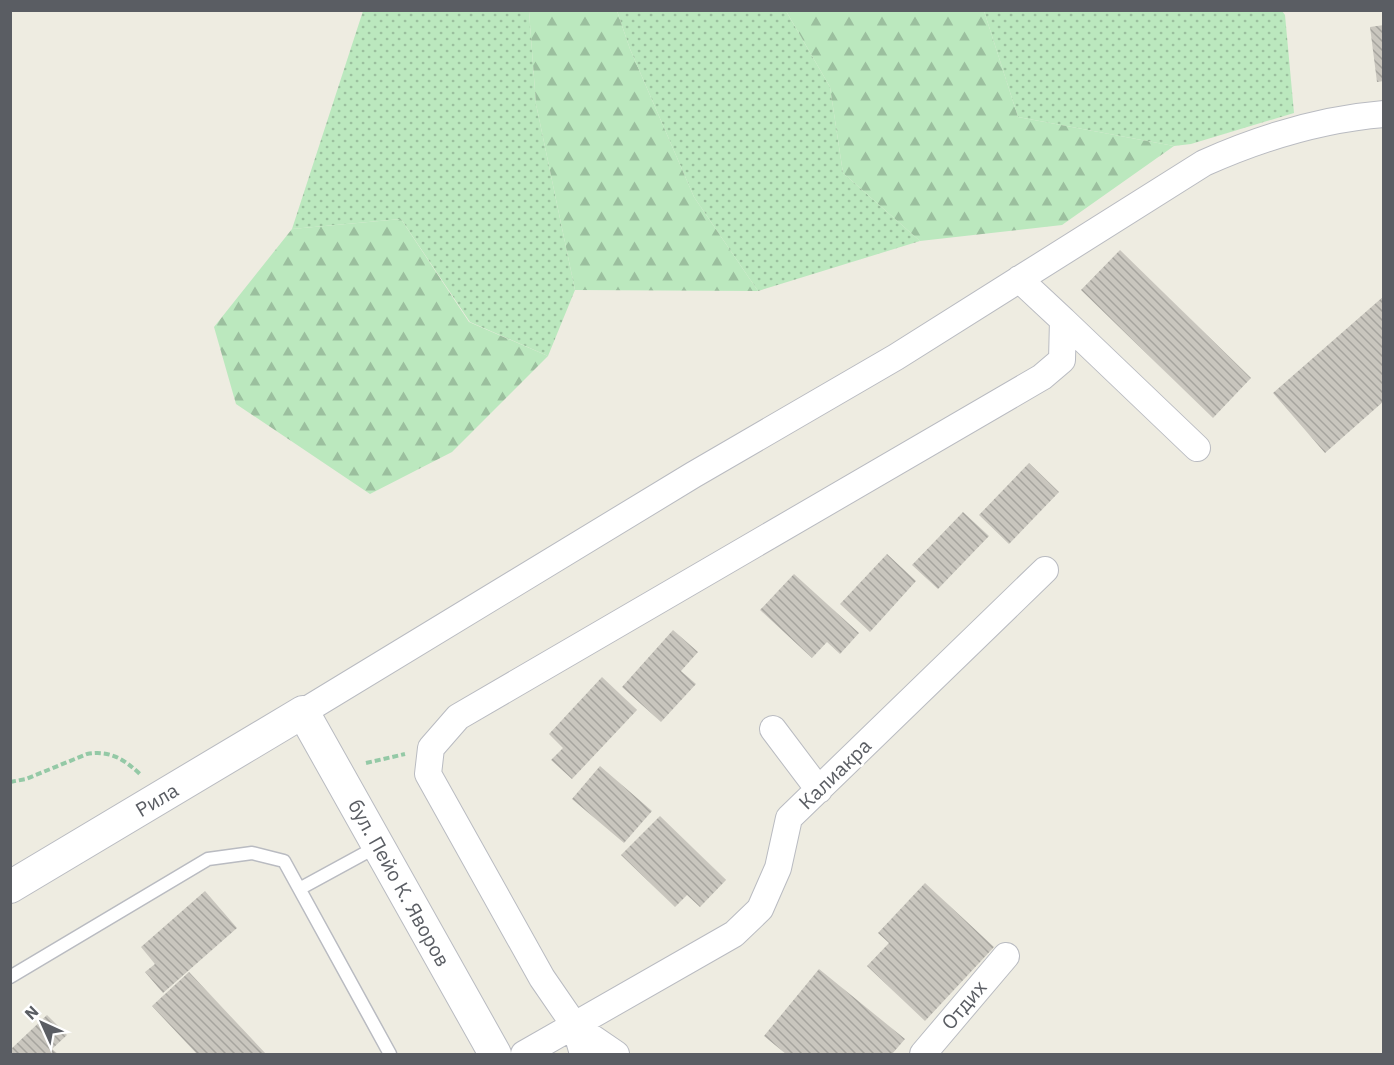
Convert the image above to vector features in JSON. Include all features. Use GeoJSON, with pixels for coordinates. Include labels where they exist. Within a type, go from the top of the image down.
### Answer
{"type":"FeatureCollection","features":[{"type":"Feature","properties":{"kind":"street"},"geometry":{"type":"LineString","coordinates":[[303,712],[683,481],[896,357],[1204,163],[1276,136],[1350,116],[1383,114]]}},
{"type":"Feature","properties":{"kind":"street"},"geometry":{"type":"LineString","coordinates":[[1019,279],[1197,448]]}},
{"type":"Feature","properties":{"kind":"street"},"geometry":{"type":"LineString","coordinates":[[583,1054],[575,1026],[542,978],[428,774],[431,748],[458,717],[1042,377],[1062,360],[1063,320]]}},
{"type":"Feature","properties":{"kind":"street","name":"Калиакра"},"geometry":{"type":"LineString","coordinates":[[524,1054],[734,934],[760,909],[778,868],[789,818],[1046,570]]}},
{"type":"Feature","properties":{"kind":"street","name":"Рила"},"geometry":{"type":"LineString","coordinates":[[10,887],[303,712]]}},
{"type":"Feature","properties":{"kind":"street","name":"бул. Пейо К. Яворов"},"geometry":{"type":"LineString","coordinates":[[303,712],[495,1054]]}},
{"type":"Feature","properties":{"kind":"street"},"geometry":{"type":"LineString","coordinates":[[773,729],[819,790]]}},
{"type":"Feature","properties":{"kind":"street","name":"Отдих"},"geometry":{"type":"LineString","coordinates":[[923,1054],[1006,956]]}},
{"type":"Feature","properties":{"kind":"street"},"geometry":{"type":"LineString","coordinates":[[575,1026],[616,1054]]}},
{"type":"Feature","properties":{"kind":"lane"},"geometry":{"type":"LineString","coordinates":[[301,888],[378,846]]}},
{"type":"Feature","properties":{"kind":"lane"},"geometry":{"type":"LineString","coordinates":[[10,977],[208,859],[252,853],[284,861],[301,888],[390,1054]]}},
{"type":"Feature","properties":{"kind":"path"},"geometry":{"type":"LineString","coordinates":[[10,782],[26,779],[87,754],[103,753],[112,754],[131,766],[163,796]]}},
{"type":"Feature","properties":{"kind":"green space"},"geometry":{"type":"Polygon","coordinates":[[[363,11],[529,11],[536,104],[575,290],[548,356],[470,322],[401,219],[292,229],[363,11]]]}},
{"type":"Feature","properties":{"kind":"green space"},"geometry":{"type":"Polygon","coordinates":[[[529,11],[617,11],[630,49],[694,197],[758,291],[575,290],[536,104],[529,11]]]}},
{"type":"Feature","properties":{"kind":"green space"},"geometry":{"type":"Polygon","coordinates":[[[617,11],[786,11],[830,87],[843,173],[920,241],[758,291],[694,197],[630,49],[617,11]]]}},
{"type":"Feature","properties":{"kind":"green space"},"geometry":{"type":"Polygon","coordinates":[[[786,11],[984,11],[1018,117],[1174,146],[1062,225],[920,241],[843,173],[830,87],[786,11]]]}},
{"type":"Feature","properties":{"kind":"green space"},"geometry":{"type":"Polygon","coordinates":[[[984,11],[1282,11],[1285,15],[1294,113],[1191,144],[1174,146],[1018,117],[984,11]]]}},
{"type":"Feature","properties":{"kind":"green space"},"geometry":{"type":"Polygon","coordinates":[[[401,219],[469,322],[548,356],[452,452],[370,494],[236,404],[214,327],[292,229],[401,219]]]}},
{"type":"Feature","properties":{"kind":"building"},"geometry":{"type":"Polygon","coordinates":[[[1384,25],[1384,81],[1377,82],[1370,27],[1384,25]]]}},
{"type":"Feature","properties":{"kind":"building"},"geometry":{"type":"Polygon","coordinates":[[[1120,250],[1251,378],[1213,418],[1081,290],[1120,250]]]}},
{"type":"Feature","properties":{"kind":"building"},"geometry":{"type":"Polygon","coordinates":[[[1384,296],[1384,401],[1325,453],[1273,393],[1384,296]]]}},
{"type":"Feature","properties":{"kind":"building"},"geometry":{"type":"Polygon","coordinates":[[[1029,463],[1059,492],[1009,544],[979,515],[1029,463]]]}},
{"type":"Feature","properties":{"kind":"building"},"geometry":{"type":"Polygon","coordinates":[[[963,512],[989,536],[938,589],[912,565],[963,512]]]}},
{"type":"Feature","properties":{"kind":"building"},"geometry":{"type":"Polygon","coordinates":[[[887,554],[916,581],[870,632],[840,604],[887,554]]]}},
{"type":"Feature","properties":{"kind":"building"},"geometry":{"type":"Polygon","coordinates":[[[794,574],[859,633],[840,654],[827,642],[812,658],[760,610],[794,574]]]}},
{"type":"Feature","properties":{"kind":"building"},"geometry":{"type":"Polygon","coordinates":[[[673,630],[698,652],[681,671],[696,684],[661,722],[622,687],[673,630]]]}},
{"type":"Feature","properties":{"kind":"building"},"geometry":{"type":"Polygon","coordinates":[[[602,677],[637,710],[572,779],[551,760],[563,748],[549,734],[602,677]]]}},
{"type":"Feature","properties":{"kind":"building"},"geometry":{"type":"Polygon","coordinates":[[[600,766],[652,811],[624,843],[572,799],[600,766]]]}},
{"type":"Feature","properties":{"kind":"building"},"geometry":{"type":"Polygon","coordinates":[[[660,816],[726,880],[700,907],[687,895],[675,907],[621,855],[660,816]]]}},
{"type":"Feature","properties":{"kind":"building"},"geometry":{"type":"Polygon","coordinates":[[[925,883],[994,947],[925,1021],[867,966],[889,943],[878,933],[925,883]]]}},
{"type":"Feature","properties":{"kind":"building"},"geometry":{"type":"Polygon","coordinates":[[[205,891],[237,928],[163,993],[145,972],[155,964],[141,947],[205,891]]]}},
{"type":"Feature","properties":{"kind":"building"},"geometry":{"type":"Polygon","coordinates":[[[819,969],[905,1039],[892,1054],[786,1054],[764,1036],[819,969]]]}},
{"type":"Feature","properties":{"kind":"building"},"geometry":{"type":"Polygon","coordinates":[[[189,972],[266,1054],[197,1054],[152,1006],[189,972]]]}},
{"type":"Feature","properties":{"kind":"building"},"geometry":{"type":"Polygon","coordinates":[[[47,1015],[67,1035],[52,1049],[58,1054],[10,1054],[10,1050],[47,1015]]]}}]}
